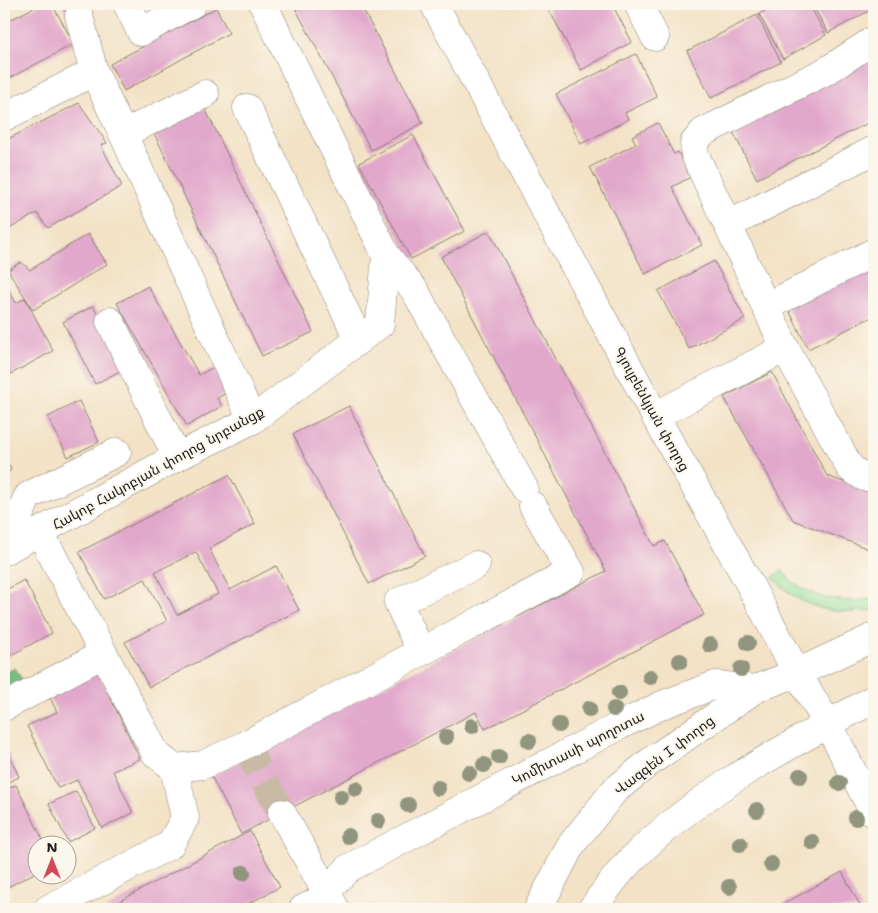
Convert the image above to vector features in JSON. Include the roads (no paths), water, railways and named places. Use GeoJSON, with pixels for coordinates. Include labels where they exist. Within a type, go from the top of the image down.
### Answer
{"type":"FeatureCollection","features":[{"type":"Feature","properties":{"kind":"street"},"geometry":{"type":"LineString","coordinates":[[127,4],[141,32],[192,4]]}},
{"type":"Feature","properties":{"kind":"street"},"geometry":{"type":"LineString","coordinates":[[174,768],[203,765],[571,572],[416,291],[386,255],[263,4]]}},
{"type":"Feature","properties":{"kind":"street","name":"Գյուլբենկյան փողոց"},"geometry":{"type":"LineString","coordinates":[[434,4],[655,416],[749,583],[797,674],[828,724],[874,813]]}},
{"type":"Feature","properties":{"kind":"street"},"geometry":{"type":"LineString","coordinates":[[638,4],[655,37]]}},
{"type":"Feature","properties":{"kind":"street"},"geometry":{"type":"LineString","coordinates":[[79,16],[94,72],[252,420]]}},
{"type":"Feature","properties":{"kind":"street"},"geometry":{"type":"LineString","coordinates":[[874,40],[828,70],[703,132],[694,143],[695,155],[785,348],[850,468],[864,476],[874,475]]}},
{"type":"Feature","properties":{"kind":"street"},"geometry":{"type":"LineString","coordinates":[[4,117],[94,72]]}},
{"type":"Feature","properties":{"kind":"street"},"geometry":{"type":"LineString","coordinates":[[123,134],[206,94]]}},
{"type":"Feature","properties":{"kind":"street"},"geometry":{"type":"LineString","coordinates":[[247,108],[369,332]]}},
{"type":"Feature","properties":{"kind":"street"},"geometry":{"type":"LineString","coordinates":[[728,225],[874,150]]}},
{"type":"Feature","properties":{"kind":"street"},"geometry":{"type":"LineString","coordinates":[[766,307],[874,252]]}},
{"type":"Feature","properties":{"kind":"street"},"geometry":{"type":"LineString","coordinates":[[369,332],[386,255]]}},
{"type":"Feature","properties":{"kind":"street"},"geometry":{"type":"LineString","coordinates":[[110,321],[177,457]]}},
{"type":"Feature","properties":{"kind":"street","name":"Հակոբ Հակոբյան փողոց նրբանցք"},"geometry":{"type":"LineString","coordinates":[[4,550],[177,457],[252,420],[369,332]]}},
{"type":"Feature","properties":{"kind":"street"},"geometry":{"type":"LineString","coordinates":[[655,416],[785,348]]}},
{"type":"Feature","properties":{"kind":"street"},"geometry":{"type":"LineString","coordinates":[[4,550],[28,496],[117,452]]}},
{"type":"Feature","properties":{"kind":"street"},"geometry":{"type":"LineString","coordinates":[[40,532],[156,754],[174,768],[185,818],[170,845],[48,909]]}},
{"type":"Feature","properties":{"kind":"street"},"geometry":{"type":"LineString","coordinates":[[421,652],[398,602],[476,565]]}},
{"type":"Feature","properties":{"kind":"street","name":"Կոմիտասի պողոտա"},"geometry":{"type":"LineString","coordinates":[[303,909],[320,900],[331,900],[348,868],[662,705],[715,685],[755,689],[797,674],[874,637]]}},
{"type":"Feature","properties":{"kind":"street"},"geometry":{"type":"LineString","coordinates":[[5,711],[103,654]]}},
{"type":"Feature","properties":{"kind":"street","name":"Վազգեն I փողոց"},"geometry":{"type":"LineString","coordinates":[[538,909],[571,845],[614,791],[651,761],[755,689]]}},
{"type":"Feature","properties":{"kind":"street"},"geometry":{"type":"LineString","coordinates":[[592,909],[609,884],[632,859],[663,831],[718,790],[765,760],[874,699]]}},
{"type":"Feature","properties":{"kind":"street"},"geometry":{"type":"LineString","coordinates":[[282,813],[331,900]]}},
{"type":"Feature","properties":{"kind":"tunnel"},"geometry":{"type":"LineString","coordinates":[[245,745],[282,813]]}}]}
